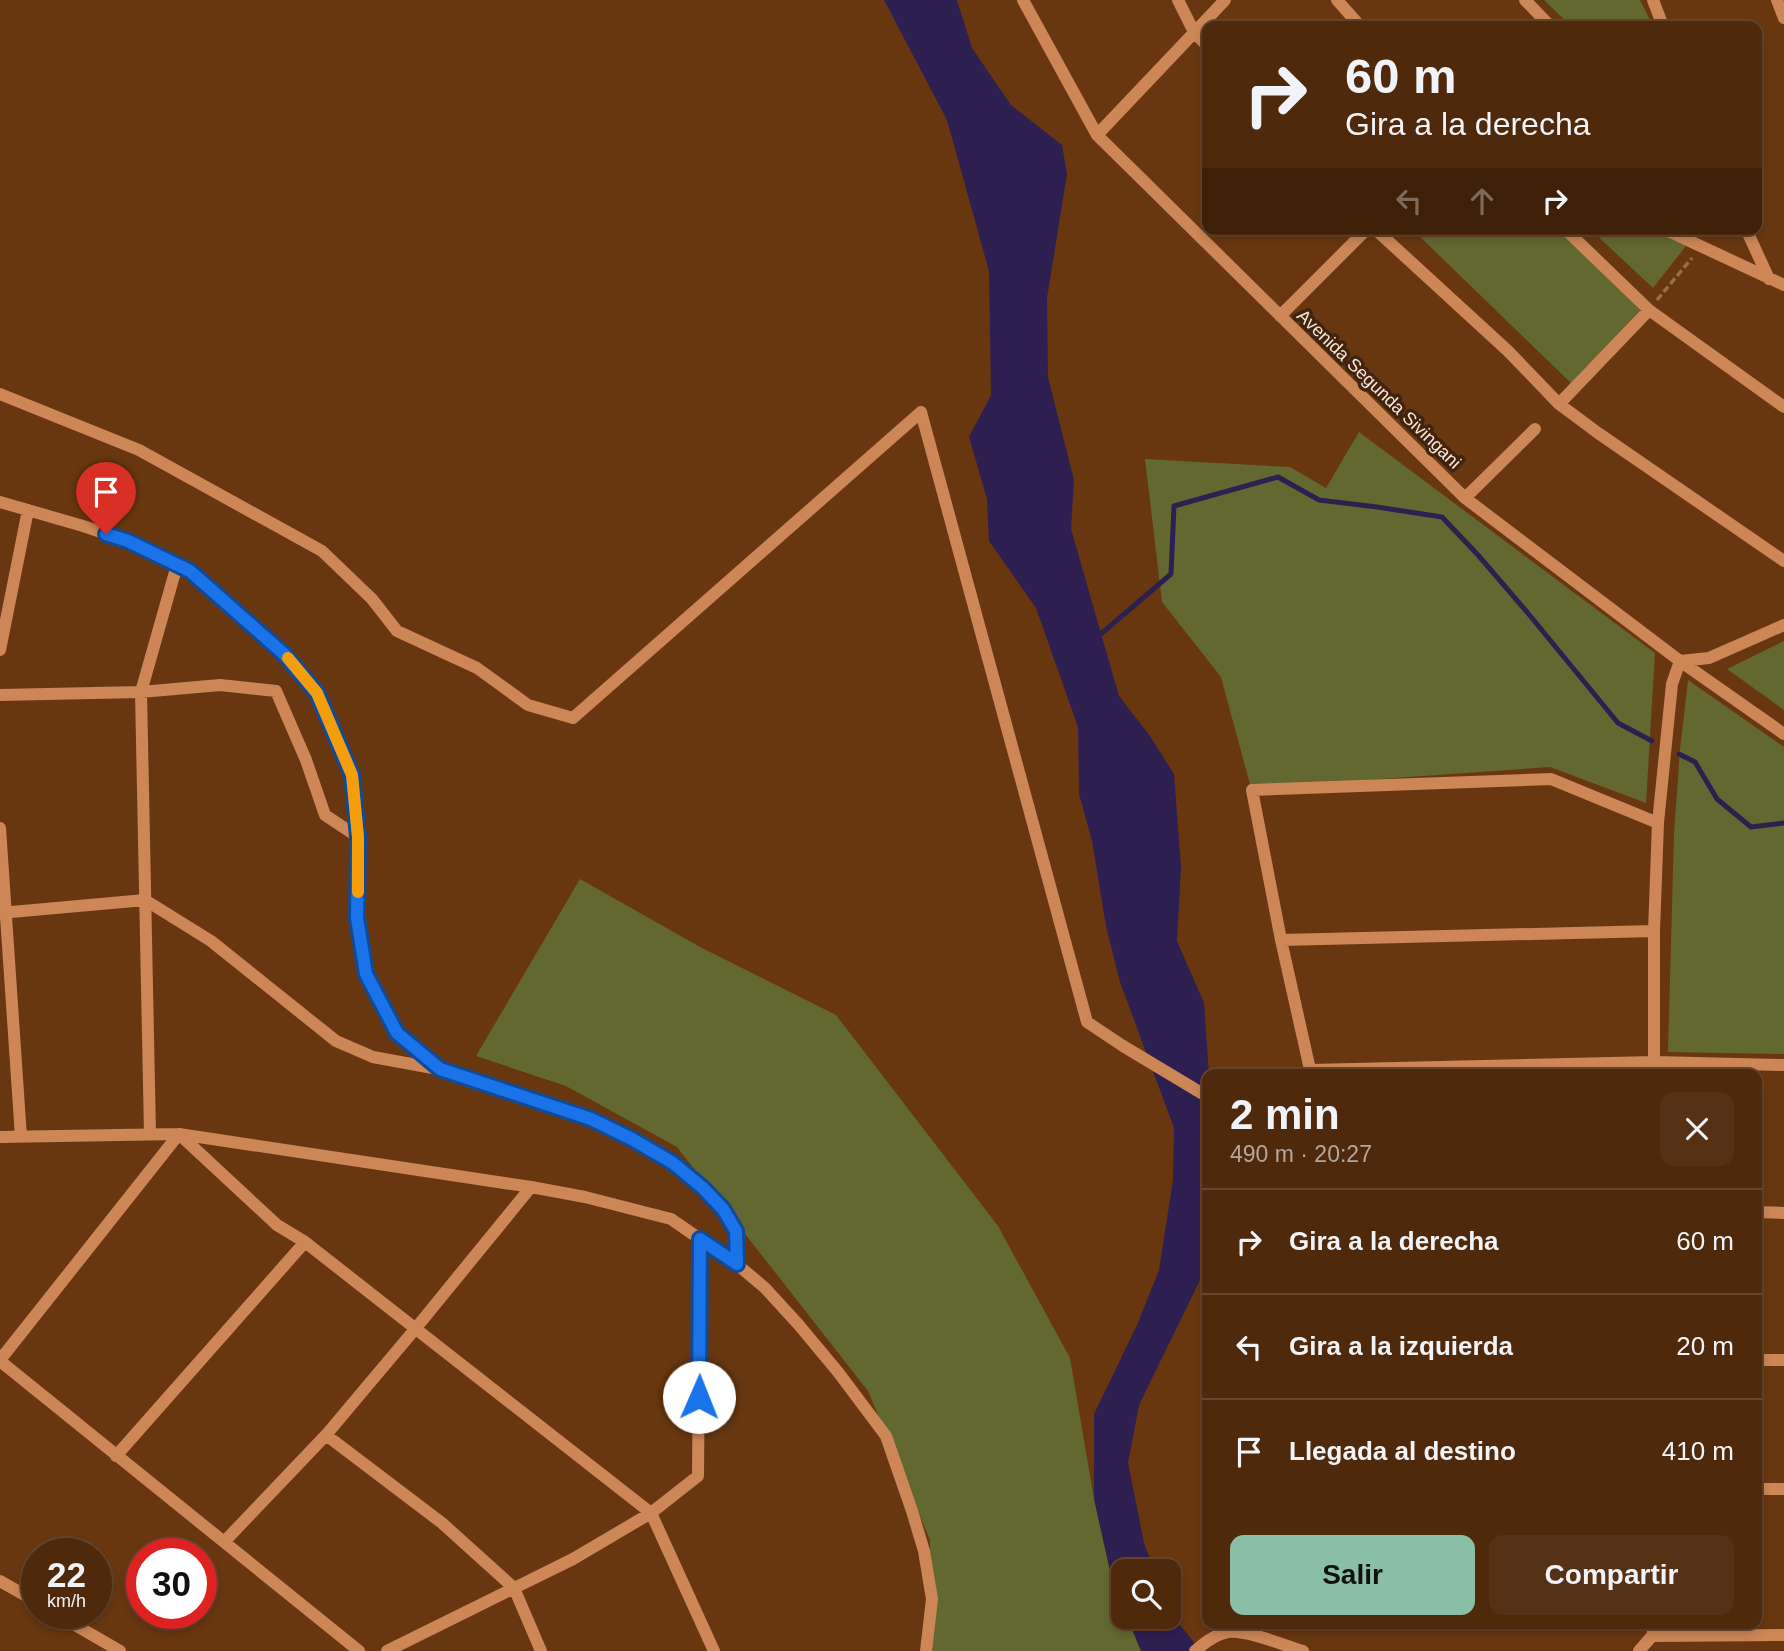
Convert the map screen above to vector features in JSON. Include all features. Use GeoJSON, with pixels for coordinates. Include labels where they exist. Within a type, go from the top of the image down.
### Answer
{"type":"FeatureCollection","features":[{"type":"Feature","properties":{"kind":"street","name":"Avenida Segunda Sivingani"},"geometry":{"type":"LineString","coordinates":[[1023,0],[1097,135],[1465,498],[1680,661],[1784,734]]}},
{"type":"Feature","properties":{"kind":"street"},"geometry":{"type":"LineString","coordinates":[[1178,0],[1194,32],[1202,41]]}},
{"type":"Feature","properties":{"kind":"street"},"geometry":{"type":"LineString","coordinates":[[1205,21],[1225,0]]}},
{"type":"Feature","properties":{"kind":"street"},"geometry":{"type":"LineString","coordinates":[[1337,0],[1356,21]]}},
{"type":"Feature","properties":{"kind":"street"},"geometry":{"type":"LineString","coordinates":[[1525,0],[1545,21]]}},
{"type":"Feature","properties":{"kind":"street"},"geometry":{"type":"LineString","coordinates":[[1653,0],[1660,21]]}},
{"type":"Feature","properties":{"kind":"street"},"geometry":{"type":"LineString","coordinates":[[1777,0],[1784,18]]}},
{"type":"Feature","properties":{"kind":"street"},"geometry":{"type":"LineString","coordinates":[[1097,135],[1202,24]]}},
{"type":"Feature","properties":{"kind":"street"},"geometry":{"type":"LineString","coordinates":[[1280,316],[1361,235]]}},
{"type":"Feature","properties":{"kind":"street"},"geometry":{"type":"LineString","coordinates":[[1382,235],[1508,351],[1559,404],[1784,561]]}},
{"type":"Feature","properties":{"kind":"street"},"geometry":{"type":"LineString","coordinates":[[1571,235],[1648,310],[1784,407]]}},
{"type":"Feature","properties":{"kind":"street"},"geometry":{"type":"LineString","coordinates":[[1676,235],[1784,285]]}},
{"type":"Feature","properties":{"kind":"street"},"geometry":{"type":"LineString","coordinates":[[1749,235],[1769,279]]}},
{"type":"Feature","properties":{"kind":"street"},"geometry":{"type":"LineString","coordinates":[[1559,404],[1648,310]]}},
{"type":"Feature","properties":{"kind":"street"},"geometry":{"type":"LineString","coordinates":[[0,394],[139,450],[322,551],[372,599],[397,631],[477,668],[528,705],[573,718],[921,412],[1087,1022],[1202,1093]]}},
{"type":"Feature","properties":{"kind":"street"},"geometry":{"type":"LineString","coordinates":[[1465,498],[1535,429]]}},
{"type":"Feature","properties":{"kind":"street"},"geometry":{"type":"LineString","coordinates":[[0,502],[128,541],[190,571],[284,654],[317,693],[352,775],[358,837],[357,918],[366,974],[397,1033],[440,1069]]}},
{"type":"Feature","properties":{"kind":"street"},"geometry":{"type":"LineString","coordinates":[[0,650],[28,510]]}},
{"type":"Feature","properties":{"kind":"street"},"geometry":{"type":"LineString","coordinates":[[150,1134],[141,692],[177,565]]}},
{"type":"Feature","properties":{"kind":"street"},"geometry":{"type":"LineString","coordinates":[[1654,1068],[1654,931],[1658,822],[1672,684],[1680,661],[1709,657],[1784,625]]}},
{"type":"Feature","properties":{"kind":"street"},"geometry":{"type":"LineString","coordinates":[[0,695],[141,692],[220,685],[276,691],[306,760],[325,815],[358,837]]}},
{"type":"Feature","properties":{"kind":"street"},"geometry":{"type":"LineString","coordinates":[[1310,1069],[1281,940],[1252,790],[1550,779],[1658,822]]}},
{"type":"Feature","properties":{"kind":"street"},"geometry":{"type":"LineString","coordinates":[[0,828],[3,913],[21,1137]]}},
{"type":"Feature","properties":{"kind":"street"},"geometry":{"type":"LineString","coordinates":[[3,913],[145,900],[211,941],[336,1041],[373,1057],[440,1069],[591,1119],[673,1163],[723,1209],[736,1231],[737,1264]]}},
{"type":"Feature","properties":{"kind":"street"},"geometry":{"type":"LineString","coordinates":[[1281,940],[1654,931]]}},
{"type":"Feature","properties":{"kind":"street"},"geometry":{"type":"LineString","coordinates":[[1568,1069],[1784,1065]]}},
{"type":"Feature","properties":{"kind":"street"},"geometry":{"type":"LineString","coordinates":[[179,1134],[278,1225],[305,1242],[651,1513],[715,1651]]}},
{"type":"Feature","properties":{"kind":"street"},"geometry":{"type":"LineString","coordinates":[[179,1134],[0,1361],[359,1651]]}},
{"type":"Feature","properties":{"kind":"street"},"geometry":{"type":"LineString","coordinates":[[0,1137],[179,1134],[531,1187],[585,1197],[671,1219],[737,1264],[765,1287],[838,1372],[886,1436],[924,1552],[932,1599],[926,1651]]}},
{"type":"Feature","properties":{"kind":"street"},"geometry":{"type":"LineString","coordinates":[[224,1542],[326,1435],[531,1187]]}},
{"type":"Feature","properties":{"kind":"street"},"geometry":{"type":"LineString","coordinates":[[1762,1212],[1784,1213]]}},
{"type":"Feature","properties":{"kind":"street"},"geometry":{"type":"LineString","coordinates":[[387,1651],[573,1559],[651,1513],[698,1476],[700,1239]]}},
{"type":"Feature","properties":{"kind":"street"},"geometry":{"type":"LineString","coordinates":[[116,1455],[305,1242]]}},
{"type":"Feature","properties":{"kind":"street"},"geometry":{"type":"LineString","coordinates":[[1762,1360],[1784,1360]]}},
{"type":"Feature","properties":{"kind":"street"},"geometry":{"type":"LineString","coordinates":[[326,1435],[442,1523],[514,1588],[541,1651]]}},
{"type":"Feature","properties":{"kind":"street"},"geometry":{"type":"LineString","coordinates":[[1762,1489],[1784,1489]]}},
{"type":"Feature","properties":{"kind":"street"},"geometry":{"type":"LineString","coordinates":[[0,1581],[21,1593]]}},
{"type":"Feature","properties":{"kind":"street"},"geometry":{"type":"LineString","coordinates":[[82,1629],[120,1651]]}},
{"type":"Feature","properties":{"kind":"street"},"geometry":{"type":"LineString","coordinates":[[1639,1651],[1654,1630],[1784,1635]]}},
{"type":"Feature","properties":{"kind":"street"},"geometry":{"type":"LineString","coordinates":[[1195,1651],[1206,1642],[1227,1632],[1245,1633],[1303,1651]]}},
{"type":"Feature","properties":{"kind":"path"},"geometry":{"type":"LineString","coordinates":[[1648,310],[1701,248]]}},
{"type":"Feature","properties":{"kind":"green space"},"geometry":{"type":"Polygon","coordinates":[[[1544,0],[1640,0],[1650,21],[1566,21],[1544,0]]]}},
{"type":"Feature","properties":{"kind":"green space"},"geometry":{"type":"Polygon","coordinates":[[[1418,235],[1564,235],[1641,309],[1571,383],[1418,235]]]}},
{"type":"Feature","properties":{"kind":"green space"},"geometry":{"type":"Polygon","coordinates":[[[1596,235],[1663,235],[1686,246],[1653,288],[1596,235]]]}},
{"type":"Feature","properties":{"kind":"green space"},"geometry":{"type":"Polygon","coordinates":[[[1359,432],[1655,653],[1646,803],[1550,767],[1251,788],[1221,677],[1162,602],[1145,459],[1290,467],[1326,488],[1359,432]]]}},
{"type":"Feature","properties":{"kind":"green space"},"geometry":{"type":"Polygon","coordinates":[[[1784,641],[1784,710],[1727,669],[1784,641]]]}},
{"type":"Feature","properties":{"kind":"green space"},"geometry":{"type":"Polygon","coordinates":[[[1688,680],[1784,747],[1784,1054],[1668,1052],[1674,833],[1688,680]]]}},
{"type":"Feature","properties":{"kind":"green space"},"geometry":{"type":"Polygon","coordinates":[[[580,879],[700,947],[836,1015],[998,1226],[1070,1358],[1094,1499],[1111,1575],[1111,1629],[1132,1629],[1141,1651],[930,1651],[930,1540],[868,1391],[677,1147],[566,1086],[476,1056],[580,879]]]}},
{"type":"Feature","properties":{"kind":"shaded area"},"geometry":{"type":"Polygon","coordinates":[[[884,0],[957,0],[972,48],[1011,105],[1062,145],[1067,174],[1047,298],[1048,377],[1074,480],[1071,529],[1119,696],[1150,736],[1174,774],[1181,867],[1177,941],[1204,1003],[1209,1069],[1202,1069],[1202,1273],[1139,1405],[1128,1463],[1144,1543],[1150,1559],[1111,1559],[1111,1575],[1094,1499],[1094,1414],[1137,1325],[1159,1270],[1173,1180],[1174,1128],[1120,982],[1106,926],[1092,841],[1079,794],[1078,727],[1036,608],[989,541],[987,499],[969,437],[991,395],[989,271],[947,120],[884,0]]]}},
{"type":"Feature","properties":{"kind":"shaded area"},"geometry":{"type":"Polygon","coordinates":[[[1181,1626],[1201,1651],[1141,1651],[1132,1629],[1181,1629],[1181,1626]]]}},
{"type":"Feature","properties":{"kind":"waterway"},"geometry":{"type":"LineString","coordinates":[[1095,639],[1171,574],[1174,506],[1278,477],[1319,500],[1442,517],[1527,612],[1618,723],[1652,741]]}},
{"type":"Feature","properties":{"kind":"waterway"},"geometry":{"type":"LineString","coordinates":[[1679,754],[1695,762],[1717,799],[1751,827],[1784,823]]}},
{"type":"Feature","properties":{"kind":"slow traffic"},"geometry":{"type":"LineString","coordinates":[[288,658],[317,693],[352,775],[358,837],[358,892]]}},
{"type":"Feature","properties":{"kind":"route"},"geometry":{"type":"LineString","coordinates":[[106,534],[128,541],[190,571],[284,654],[317,693],[352,775],[358,837],[357,918],[366,974],[397,1033],[440,1069],[591,1119],[632,1139],[673,1163],[723,1209],[736,1231],[737,1264],[700,1239],[699,1397]]}}]}
